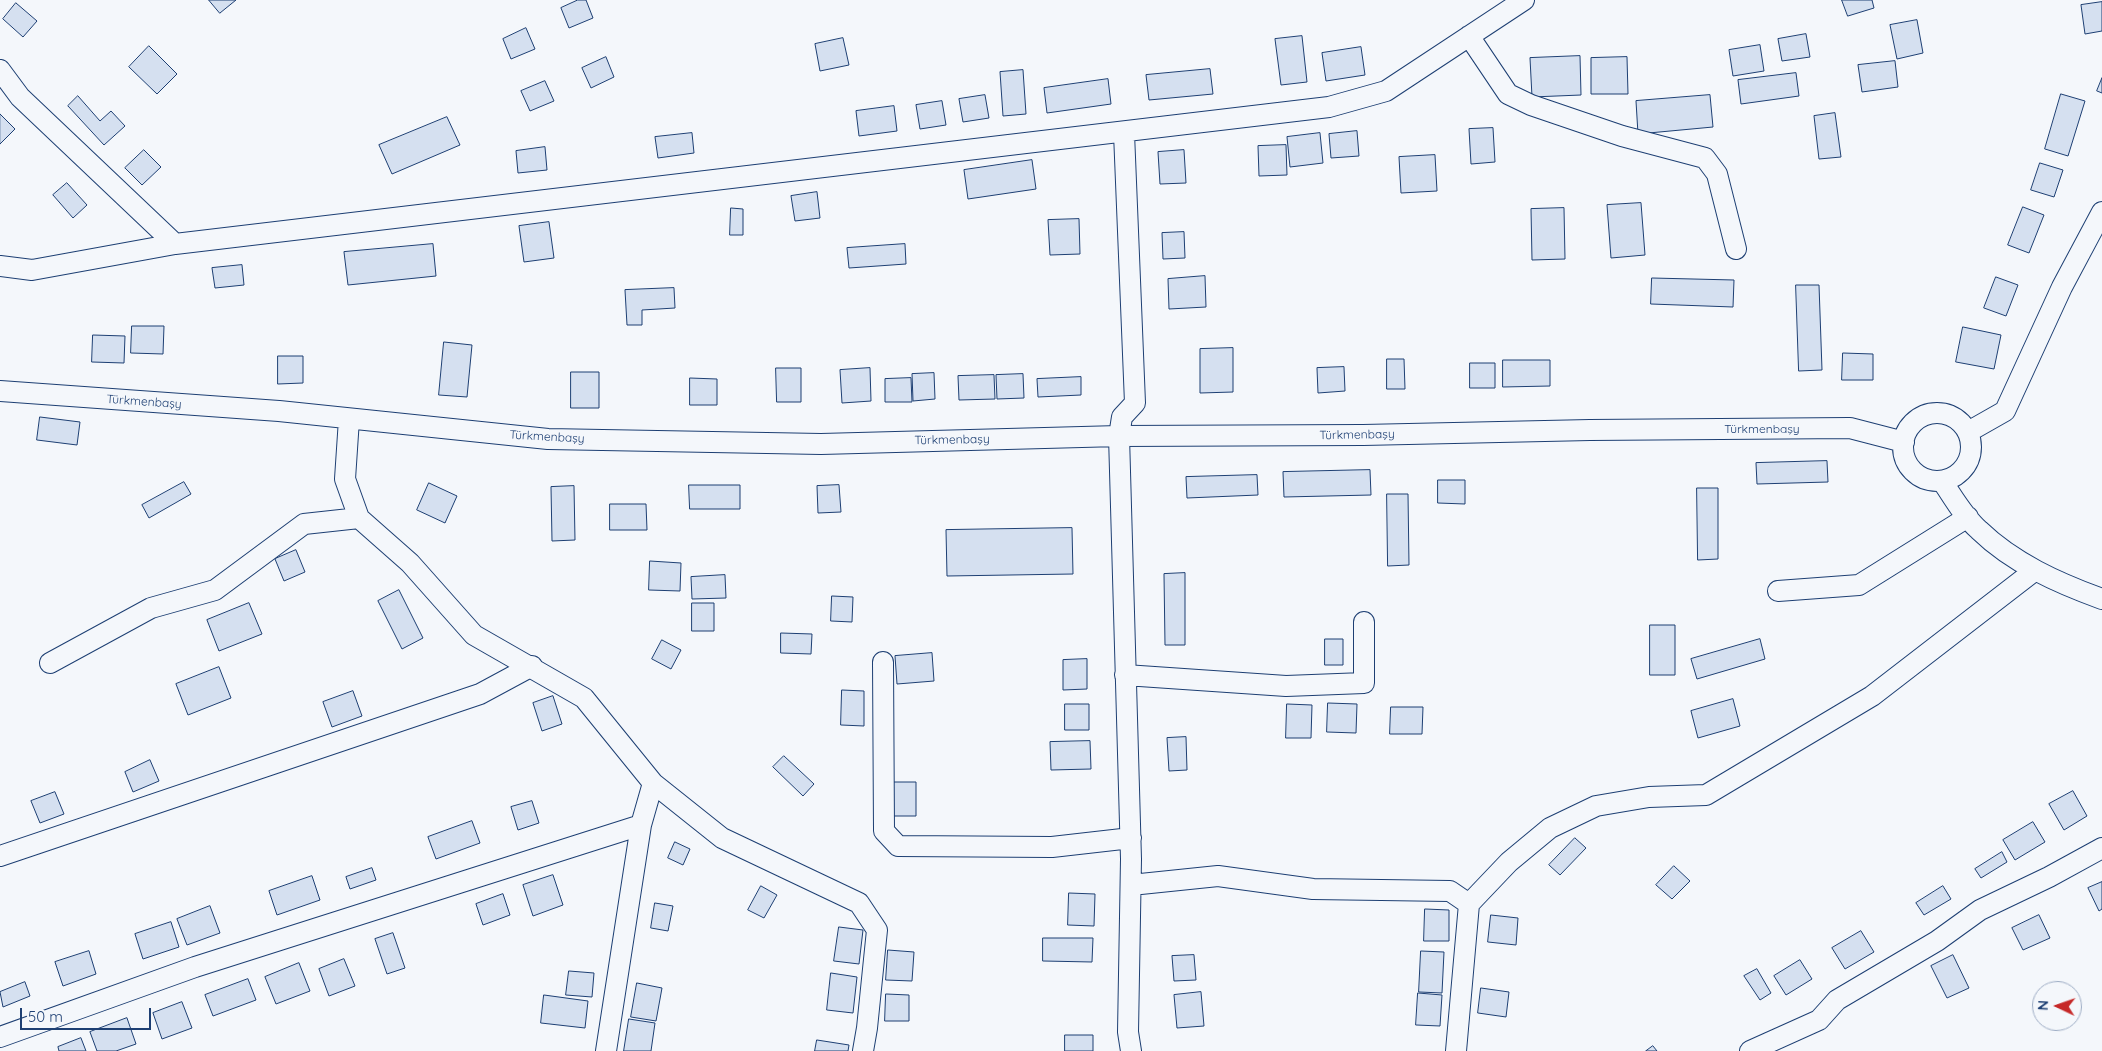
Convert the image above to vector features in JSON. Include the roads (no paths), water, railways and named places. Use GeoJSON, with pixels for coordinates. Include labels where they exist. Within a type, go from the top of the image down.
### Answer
{"type":"FeatureCollection","features":[{"type":"Feature","properties":{"kind":"street"},"geometry":{"type":"LineString","coordinates":[[0,266],[32,270],[175,244],[1124,133],[1329,107],[1386,91],[1524,0]]}},
{"type":"Feature","properties":{"kind":"street"},"geometry":{"type":"LineString","coordinates":[[1469,36],[1508,94],[1531,105],[1622,136],[1705,158],[1717,174],[1736,249]]}},
{"type":"Feature","properties":{"kind":"street"},"geometry":{"type":"LineString","coordinates":[[0,70],[20,97],[175,244]]}},
{"type":"Feature","properties":{"kind":"street"},"geometry":{"type":"LineString","coordinates":[[1124,133],[1136,402],[1122,417],[1119,436],[1131,838],[1128,1032],[1130,1051]]}},
{"type":"Feature","properties":{"kind":"street"},"geometry":{"type":"LineString","coordinates":[[1968,432],[2005,411],[2062,287],[2102,212]]}},
{"type":"Feature","properties":{"kind":"street","name":"Türkmenbaşy"},"geometry":{"type":"LineString","coordinates":[[0,391],[279,412],[548,439],[821,444],[1119,436],[1363,435],[1590,430],[1850,428],[1904,442]]}},
{"type":"Feature","properties":{"kind":"street"},"geometry":{"type":"LineString","coordinates":[[1931,413],[1945,414],[1959,420],[1968,432],[1971,448],[1966,465],[1955,476],[1942,481],[1927,480],[1914,472],[1906,459],[1904,442],[1910,427],[1920,418],[1931,413]]}},
{"type":"Feature","properties":{"kind":"street"},"geometry":{"type":"LineString","coordinates":[[349,419],[346,479],[359,518],[410,563],[474,636],[532,666],[584,698],[653,784],[722,838],[859,903],[877,930],[863,1051]]}},
{"type":"Feature","properties":{"kind":"street"},"geometry":{"type":"LineString","coordinates":[[1942,481],[1978,530],[2034,571],[2102,599]]}},
{"type":"Feature","properties":{"kind":"street"},"geometry":{"type":"LineString","coordinates":[[1778,591],[1858,585],[1968,517]]}},
{"type":"Feature","properties":{"kind":"street"},"geometry":{"type":"LineString","coordinates":[[50,663],[151,608],[215,590],[304,524],[359,518]]}},
{"type":"Feature","properties":{"kind":"street"},"geometry":{"type":"LineString","coordinates":[[1456,1051],[1469,904],[1509,862],[1550,828],[1596,806],[1649,797],[1706,795],[1872,696],[2034,571]]}},
{"type":"Feature","properties":{"kind":"street"},"geometry":{"type":"LineString","coordinates":[[1125,675],[1286,686],[1364,684],[1364,622]]}},
{"type":"Feature","properties":{"kind":"street"},"geometry":{"type":"LineString","coordinates":[[884,662],[884,832],[898,846],[1052,847],[1131,838]]}},
{"type":"Feature","properties":{"kind":"street"},"geometry":{"type":"LineString","coordinates":[[0,856],[480,694],[532,666]]}},
{"type":"Feature","properties":{"kind":"street"},"geometry":{"type":"LineString","coordinates":[[606,1051],[641,826],[653,784]]}},
{"type":"Feature","properties":{"kind":"street"},"geometry":{"type":"LineString","coordinates":[[0,1037],[195,967],[641,826]]}},
{"type":"Feature","properties":{"kind":"street"},"geometry":{"type":"LineString","coordinates":[[1750,1051],[1819,1020],[1837,1000],[1937,941],[1980,910],[2049,878],[2102,848]]}},
{"type":"Feature","properties":{"kind":"street"},"geometry":{"type":"LineString","coordinates":[[1131,885],[1218,876],[1313,890],[1450,891],[1469,904]]}}]}
